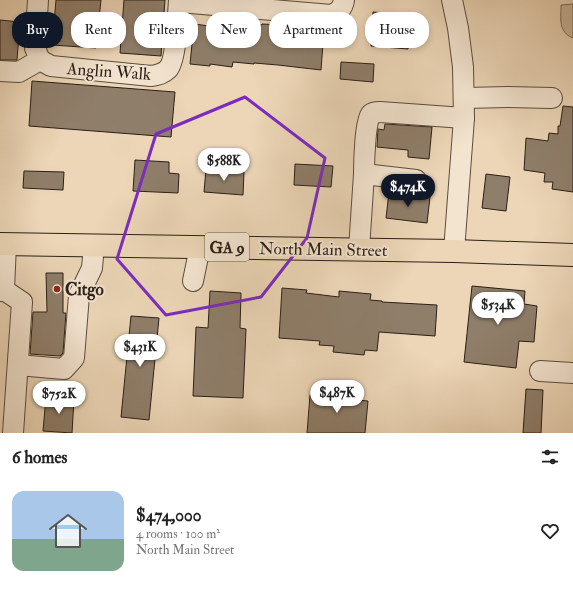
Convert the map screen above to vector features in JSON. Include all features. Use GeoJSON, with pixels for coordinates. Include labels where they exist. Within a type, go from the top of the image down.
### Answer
{"type":"FeatureCollection","features":[{"type":"Feature","properties":{"kind":"main road","name":"North Main Street"},"geometry":{"type":"LineString","coordinates":[[3,244],[359,249],[573,255]]}},
{"type":"Feature","properties":{"kind":"street"},"geometry":{"type":"LineString","coordinates":[[0,71],[19,72],[40,60],[35,48],[38,0]]}},
{"type":"Feature","properties":{"kind":"street"},"geometry":{"type":"LineString","coordinates":[[179,1],[331,15],[338,13],[344,0]]}},
{"type":"Feature","properties":{"kind":"street"},"geometry":{"type":"LineString","coordinates":[[452,0],[458,28],[463,67],[464,98],[464,118],[454,251]]}},
{"type":"Feature","properties":{"kind":"street","name":"Anglin Walk"},"geometry":{"type":"LineString","coordinates":[[40,60],[51,66],[63,68],[151,76],[162,74],[170,68],[173,58],[179,1]]}},
{"type":"Feature","properties":{"kind":"street"},"geometry":{"type":"LineString","coordinates":[[464,98],[552,98]]}},
{"type":"Feature","properties":{"kind":"street"},"geometry":{"type":"LineString","coordinates":[[359,249],[367,122],[371,114],[380,112],[464,118]]}},
{"type":"Feature","properties":{"kind":"street"},"geometry":{"type":"LineString","coordinates":[[364,174],[416,180]]}},
{"type":"Feature","properties":{"kind":"street"},"geometry":{"type":"LineString","coordinates":[[3,244],[2,290],[22,302],[13,433]]}},
{"type":"Feature","properties":{"kind":"street"},"geometry":{"type":"LineString","coordinates":[[18,364],[64,369],[74,358],[79,295],[92,268],[94,245]]}},
{"type":"Feature","properties":{"kind":"street"},"geometry":{"type":"LineString","coordinates":[[193,281],[200,247]]}},
{"type":"Feature","properties":{"kind":"street"},"geometry":{"type":"LineString","coordinates":[[540,371],[573,373]]}},
{"type":"Feature","properties":{"kind":"highlighted area"},"geometry":{"type":"Polygon","coordinates":[[[245,97],[325,158],[307,238],[261,297],[166,315],[117,259],[156,134],[245,97]]]}},
{"type":"Feature","properties":{"kind":"shaded area"},"geometry":{"type":"Polygon","coordinates":[[[573,4],[573,38],[565,32],[561,24],[561,5],[573,4]]]}},
{"type":"Feature","properties":{"kind":"building"},"geometry":{"type":"Polygon","coordinates":[[[56,0],[101,0],[100,12],[71,12],[71,46],[63,46],[63,12],[55,12],[56,0]]]}},
{"type":"Feature","properties":{"kind":"building"},"geometry":{"type":"Polygon","coordinates":[[[124,0],[165,0],[164,12],[134,12],[134,48],[162,48],[161,56],[120,53],[120,48],[126,48],[126,12],[123,12],[124,0]]]}},
{"type":"Feature","properties":{"kind":"building"},"geometry":{"type":"Polygon","coordinates":[[[0,20],[12,21],[12,48],[18,48],[17,60],[0,60],[0,20]]]}},
{"type":"Feature","properties":{"kind":"building"},"geometry":{"type":"Polygon","coordinates":[[[269,24],[269,48],[323,48],[321,70],[233,62],[232,67],[210,64],[210,66],[190,64],[192,48],[198,48],[198,25],[206,26],[206,48],[261,48],[261,25],[269,24]]]}},
{"type":"Feature","properties":{"kind":"building"},"geometry":{"type":"Polygon","coordinates":[[[341,62],[374,64],[373,82],[340,79],[341,62]]]}},
{"type":"Feature","properties":{"kind":"building"},"geometry":{"type":"Polygon","coordinates":[[[32,81],[175,92],[171,137],[29,126],[32,81]]]}},
{"type":"Feature","properties":{"kind":"building"},"geometry":{"type":"Polygon","coordinates":[[[563,106],[573,107],[573,192],[552,189],[553,182],[544,182],[545,173],[524,170],[526,138],[548,141],[549,133],[558,134],[558,126],[560,126],[563,106]]]}},
{"type":"Feature","properties":{"kind":"building"},"geometry":{"type":"Polygon","coordinates":[[[385,124],[432,127],[429,159],[408,157],[408,150],[377,147],[378,129],[384,130],[385,124]]]}},
{"type":"Feature","properties":{"kind":"building"},"geometry":{"type":"Polygon","coordinates":[[[135,160],[169,162],[169,173],[179,174],[178,193],[133,191],[135,160]]]}},
{"type":"Feature","properties":{"kind":"building"},"geometry":{"type":"Polygon","coordinates":[[[295,164],[333,166],[331,187],[294,185],[295,164]]]}},
{"type":"Feature","properties":{"kind":"building"},"geometry":{"type":"Polygon","coordinates":[[[206,169],[244,172],[243,195],[204,192],[206,169]]]}},
{"type":"Feature","properties":{"kind":"building"},"geometry":{"type":"Polygon","coordinates":[[[24,171],[64,172],[63,190],[23,188],[24,171]]]}},
{"type":"Feature","properties":{"kind":"building"},"geometry":{"type":"Polygon","coordinates":[[[486,174],[510,177],[506,211],[482,208],[486,174]]]}},
{"type":"Feature","properties":{"kind":"building"},"geometry":{"type":"Polygon","coordinates":[[[389,192],[430,197],[427,223],[386,218],[389,192]]]}},
{"type":"Feature","properties":{"kind":"building"},"geometry":{"type":"Polygon","coordinates":[[[46,273],[63,273],[63,313],[66,313],[63,353],[60,356],[30,354],[33,312],[47,312],[46,273]]]}},
{"type":"Feature","properties":{"kind":"building"},"geometry":{"type":"Polygon","coordinates":[[[472,286],[525,291],[524,304],[537,306],[534,342],[519,341],[516,368],[464,362],[472,286]]]}},
{"type":"Feature","properties":{"kind":"building"},"geometry":{"type":"Polygon","coordinates":[[[282,288],[307,290],[306,293],[339,297],[339,291],[371,294],[370,300],[382,302],[437,305],[435,336],[379,332],[377,351],[365,350],[364,355],[333,352],[334,346],[319,345],[320,341],[279,338],[282,288]]]}},
{"type":"Feature","properties":{"kind":"building"},"geometry":{"type":"Polygon","coordinates":[[[210,291],[241,293],[240,328],[246,329],[243,398],[193,396],[196,327],[208,328],[210,291]]]}},
{"type":"Feature","properties":{"kind":"building"},"geometry":{"type":"Polygon","coordinates":[[[131,316],[159,318],[149,420],[121,417],[131,316]]]}},
{"type":"Feature","properties":{"kind":"building"},"geometry":{"type":"Polygon","coordinates":[[[526,389],[543,390],[541,433],[523,433],[526,389]]]}},
{"type":"Feature","properties":{"kind":"building"},"geometry":{"type":"Polygon","coordinates":[[[325,391],[357,394],[356,400],[368,401],[365,433],[307,433],[310,395],[325,397],[325,391]]]}},
{"type":"Feature","properties":{"kind":"building"},"geometry":{"type":"Polygon","coordinates":[[[46,397],[74,399],[72,433],[43,431],[46,397]]]}},
{"type":"Feature","properties":{"kind":"place","name":"Citgo"},"geometry":{"type":"Point","coordinates":[57,289]}}]}
